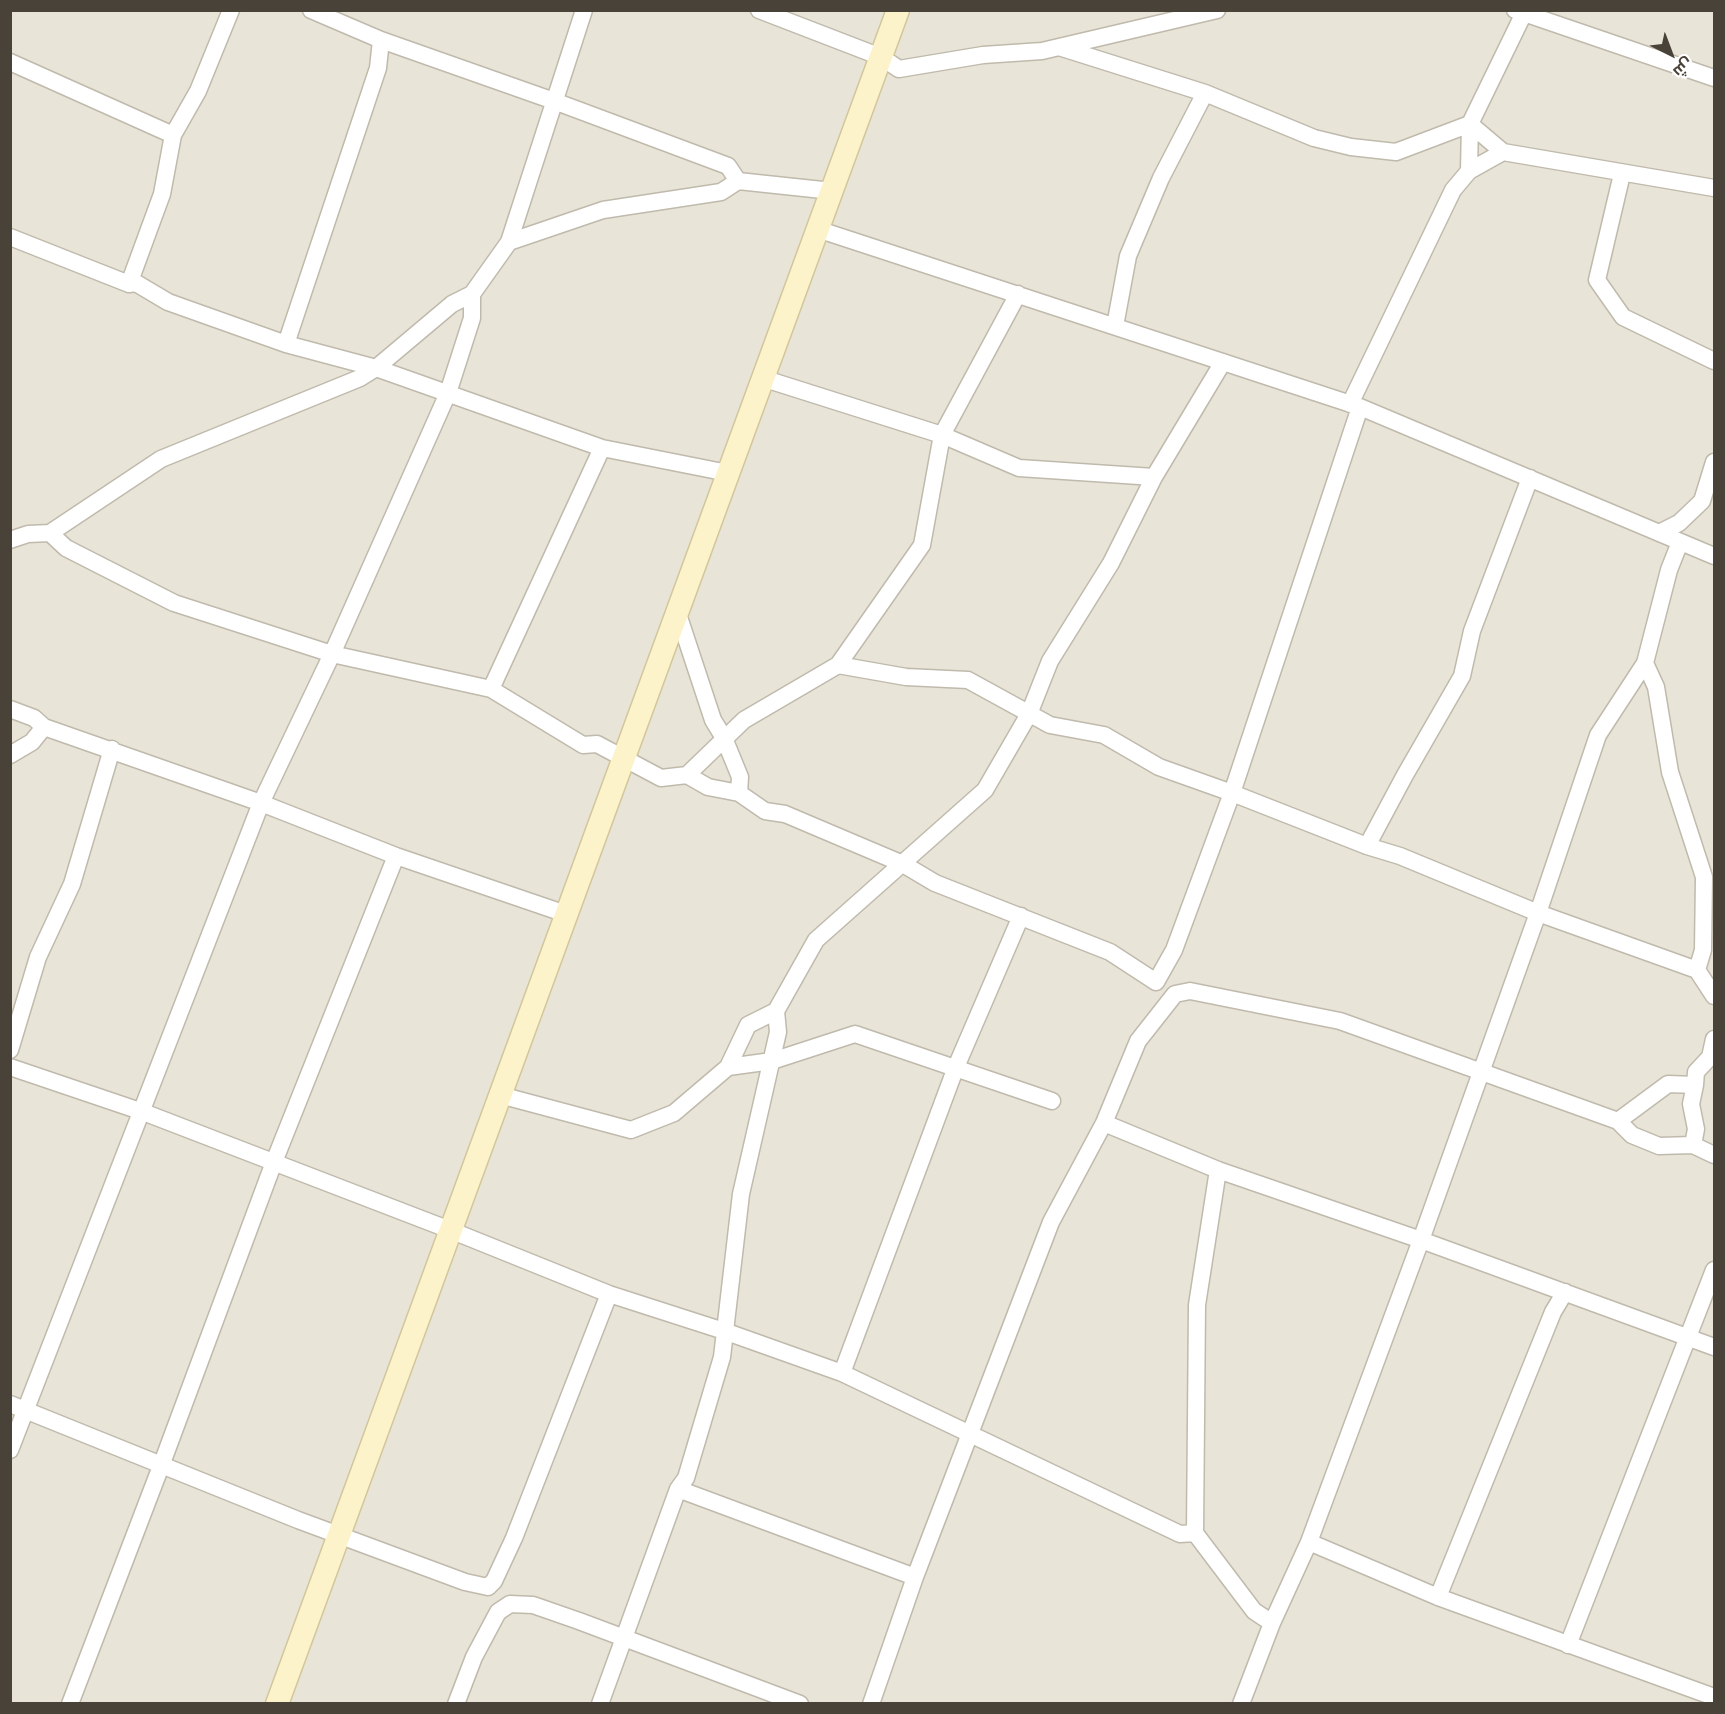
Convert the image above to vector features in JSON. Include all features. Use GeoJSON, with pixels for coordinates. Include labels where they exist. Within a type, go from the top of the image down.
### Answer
{"type":"FeatureCollection","features":[{"type":"Feature","properties":{"kind":"main road"},"geometry":{"type":"LineString","coordinates":[[277,1704],[898,10]]}},
{"type":"Feature","properties":{"kind":"street"},"geometry":{"type":"LineString","coordinates":[[129,284],[162,194],[173,135],[198,91],[231,10]]}},
{"type":"Feature","properties":{"kind":"street"},"geometry":{"type":"LineString","coordinates":[[311,10],[381,40],[554,100],[728,166],[738,181]]}},
{"type":"Feature","properties":{"kind":"street"},"geometry":{"type":"LineString","coordinates":[[10,540],[28,534],[50,533],[161,459],[360,378],[376,368],[452,304],[472,294],[509,242],[584,10]]}},
{"type":"Feature","properties":{"kind":"street"},"geometry":{"type":"LineString","coordinates":[[759,10],[881,57],[899,69],[983,55],[1042,51],[1216,10]]}},
{"type":"Feature","properties":{"kind":"street"},"geometry":{"type":"LineString","coordinates":[[1469,171],[1470,124],[1520,11],[1714,78]]}},
{"type":"Feature","properties":{"kind":"street"},"geometry":{"type":"LineString","coordinates":[[286,344],[378,68],[381,40]]}},
{"type":"Feature","properties":{"kind":"street"},"geometry":{"type":"LineString","coordinates":[[1058,47],[1205,93],[1314,138],[1351,147],[1396,152],[1470,124]]}},
{"type":"Feature","properties":{"kind":"street"},"geometry":{"type":"LineString","coordinates":[[10,62],[173,135]]}},
{"type":"Feature","properties":{"kind":"street"},"geometry":{"type":"LineString","coordinates":[[1115,326],[1128,256],[1161,178],[1205,93]]}},
{"type":"Feature","properties":{"kind":"street"},"geometry":{"type":"LineString","coordinates":[[1470,124],[1503,153],[1714,188]]}},
{"type":"Feature","properties":{"kind":"street"},"geometry":{"type":"LineString","coordinates":[[50,533],[66,548],[174,603],[332,654],[491,689],[583,745],[597,744],[661,778],[687,776],[708,787],[740,793],[765,811],[785,814],[903,864],[935,883],[1110,952],[1156,982],[1174,950],[1232,793],[1355,405],[1453,190],[1469,171],[1503,153]]}},
{"type":"Feature","properties":{"kind":"street"},"geometry":{"type":"LineString","coordinates":[[1622,174],[1597,280],[1623,317],[1714,361]]}},
{"type":"Feature","properties":{"kind":"street"},"geometry":{"type":"LineString","coordinates":[[509,242],[603,210],[721,192],[738,181],[832,191]]}},
{"type":"Feature","properties":{"kind":"street"},"geometry":{"type":"LineString","coordinates":[[818,229],[1355,405],[1714,556]]}},
{"type":"Feature","properties":{"kind":"street"},"geometry":{"type":"LineString","coordinates":[[10,237],[129,284],[136,283],[168,302],[286,344],[376,368],[602,448],[728,473]]}},
{"type":"Feature","properties":{"kind":"street"},"geometry":{"type":"LineString","coordinates":[[10,1450],[18,1407],[142,1112],[261,803],[332,654],[448,393],[472,318],[472,294]]}},
{"type":"Feature","properties":{"kind":"street"},"geometry":{"type":"LineString","coordinates":[[687,776],[744,720],[838,665],[922,545],[942,435],[1018,294]]}},
{"type":"Feature","properties":{"kind":"street"},"geometry":{"type":"LineString","coordinates":[[500,1095],[632,1130],[674,1113],[728,1067],[748,1025],[776,1011],[816,940],[985,790],[1029,714],[1050,661],[1111,563],[1154,477],[1223,362]]}},
{"type":"Feature","properties":{"kind":"street"},"geometry":{"type":"LineString","coordinates":[[762,378],[942,435],[1019,468],[1154,477]]}},
{"type":"Feature","properties":{"kind":"street"},"geometry":{"type":"LineString","coordinates":[[491,689],[602,448]]}},
{"type":"Feature","properties":{"kind":"street"},"geometry":{"type":"LineString","coordinates":[[1659,533],[1679,523],[1702,501],[1714,462]]}},
{"type":"Feature","properties":{"kind":"street"},"geometry":{"type":"LineString","coordinates":[[1367,846],[1462,676],[1472,631],[1530,478]]}},
{"type":"Feature","properties":{"kind":"street"},"geometry":{"type":"LineString","coordinates":[[1241,1704],[1272,1623],[1309,1542],[1421,1240],[1538,913],[1598,735],[1645,663],[1669,570],[1680,542]]}},
{"type":"Feature","properties":{"kind":"street"},"geometry":{"type":"LineString","coordinates":[[677,611],[713,720],[724,738],[740,777],[740,793]]}},
{"type":"Feature","properties":{"kind":"street"},"geometry":{"type":"LineString","coordinates":[[1645,663],[1656,687],[1670,772],[1704,878],[1703,950],[1697,970]]}},
{"type":"Feature","properties":{"kind":"street"},"geometry":{"type":"LineString","coordinates":[[838,665],[906,678],[968,680],[1050,725],[1104,735],[1159,767],[1367,846],[1400,856],[1538,913],[1697,970],[1714,996]]}},
{"type":"Feature","properties":{"kind":"street"},"geometry":{"type":"LineString","coordinates":[[10,709],[34,718],[44,727],[261,803],[396,856],[566,914]]}},
{"type":"Feature","properties":{"kind":"street"},"geometry":{"type":"LineString","coordinates":[[10,755],[32,742],[44,727]]}},
{"type":"Feature","properties":{"kind":"street"},"geometry":{"type":"LineString","coordinates":[[10,1050],[38,957],[72,884],[112,749]]}},
{"type":"Feature","properties":{"kind":"street"},"geometry":{"type":"LineString","coordinates":[[70,1704],[274,1162],[396,856]]}},
{"type":"Feature","properties":{"kind":"street"},"geometry":{"type":"LineString","coordinates":[[842,1373],[956,1067],[1021,916]]}},
{"type":"Feature","properties":{"kind":"street"},"geometry":{"type":"LineString","coordinates":[[871,1704],[915,1577],[1051,1222],[1104,1123],[1138,1041],[1175,994],[1190,991],[1340,1021],[1618,1121],[1632,1135],[1659,1146],[1693,1145],[1714,1155]]}},
{"type":"Feature","properties":{"kind":"street"},"geometry":{"type":"LineString","coordinates":[[600,1704],[678,1489],[686,1478],[722,1357],[741,1194],[778,1032],[776,1011]]}},
{"type":"Feature","properties":{"kind":"street"},"geometry":{"type":"LineString","coordinates":[[728,1067],[772,1061],[855,1034],[1052,1101]]}},
{"type":"Feature","properties":{"kind":"street"},"geometry":{"type":"LineString","coordinates":[[1693,1145],[1696,1129],[1691,1104],[1696,1072],[1712,1060],[1714,1039]]}},
{"type":"Feature","properties":{"kind":"street"},"geometry":{"type":"LineString","coordinates":[[10,1067],[142,1112],[274,1162],[609,1294],[724,1331],[842,1373],[1180,1534],[1195,1533]]}},
{"type":"Feature","properties":{"kind":"street"},"geometry":{"type":"LineString","coordinates":[[1618,1121],[1668,1084],[1695,1085]]}},
{"type":"Feature","properties":{"kind":"street"},"geometry":{"type":"LineString","coordinates":[[1104,1123],[1218,1170],[1421,1240],[1714,1347]]}},
{"type":"Feature","properties":{"kind":"street"},"geometry":{"type":"LineString","coordinates":[[1218,1170],[1197,1305],[1195,1533],[1254,1611],[1272,1623]]}},
{"type":"Feature","properties":{"kind":"street"},"geometry":{"type":"LineString","coordinates":[[1568,1645],[1714,1270]]}},
{"type":"Feature","properties":{"kind":"street"},"geometry":{"type":"LineString","coordinates":[[1438,1597],[1552,1312],[1565,1292]]}},
{"type":"Feature","properties":{"kind":"street"},"geometry":{"type":"LineString","coordinates":[[18,1407],[161,1466],[465,1582],[488,1587],[494,1581],[514,1538],[609,1294]]}},
{"type":"Feature","properties":{"kind":"street"},"geometry":{"type":"LineString","coordinates":[[678,1489],[915,1577]]}},
{"type":"Feature","properties":{"kind":"street"},"geometry":{"type":"LineString","coordinates":[[1309,1542],[1438,1597],[1714,1697]]}},
{"type":"Feature","properties":{"kind":"street"},"geometry":{"type":"LineString","coordinates":[[456,1704],[474,1657],[498,1612],[510,1604],[533,1605],[800,1704]]}},
{"type":"Feature","properties":{"kind":"shaded area"},"geometry":{"type":"Polygon","coordinates":[[[11,11],[1714,11],[1714,1703],[11,1703],[11,11]]]}}]}
